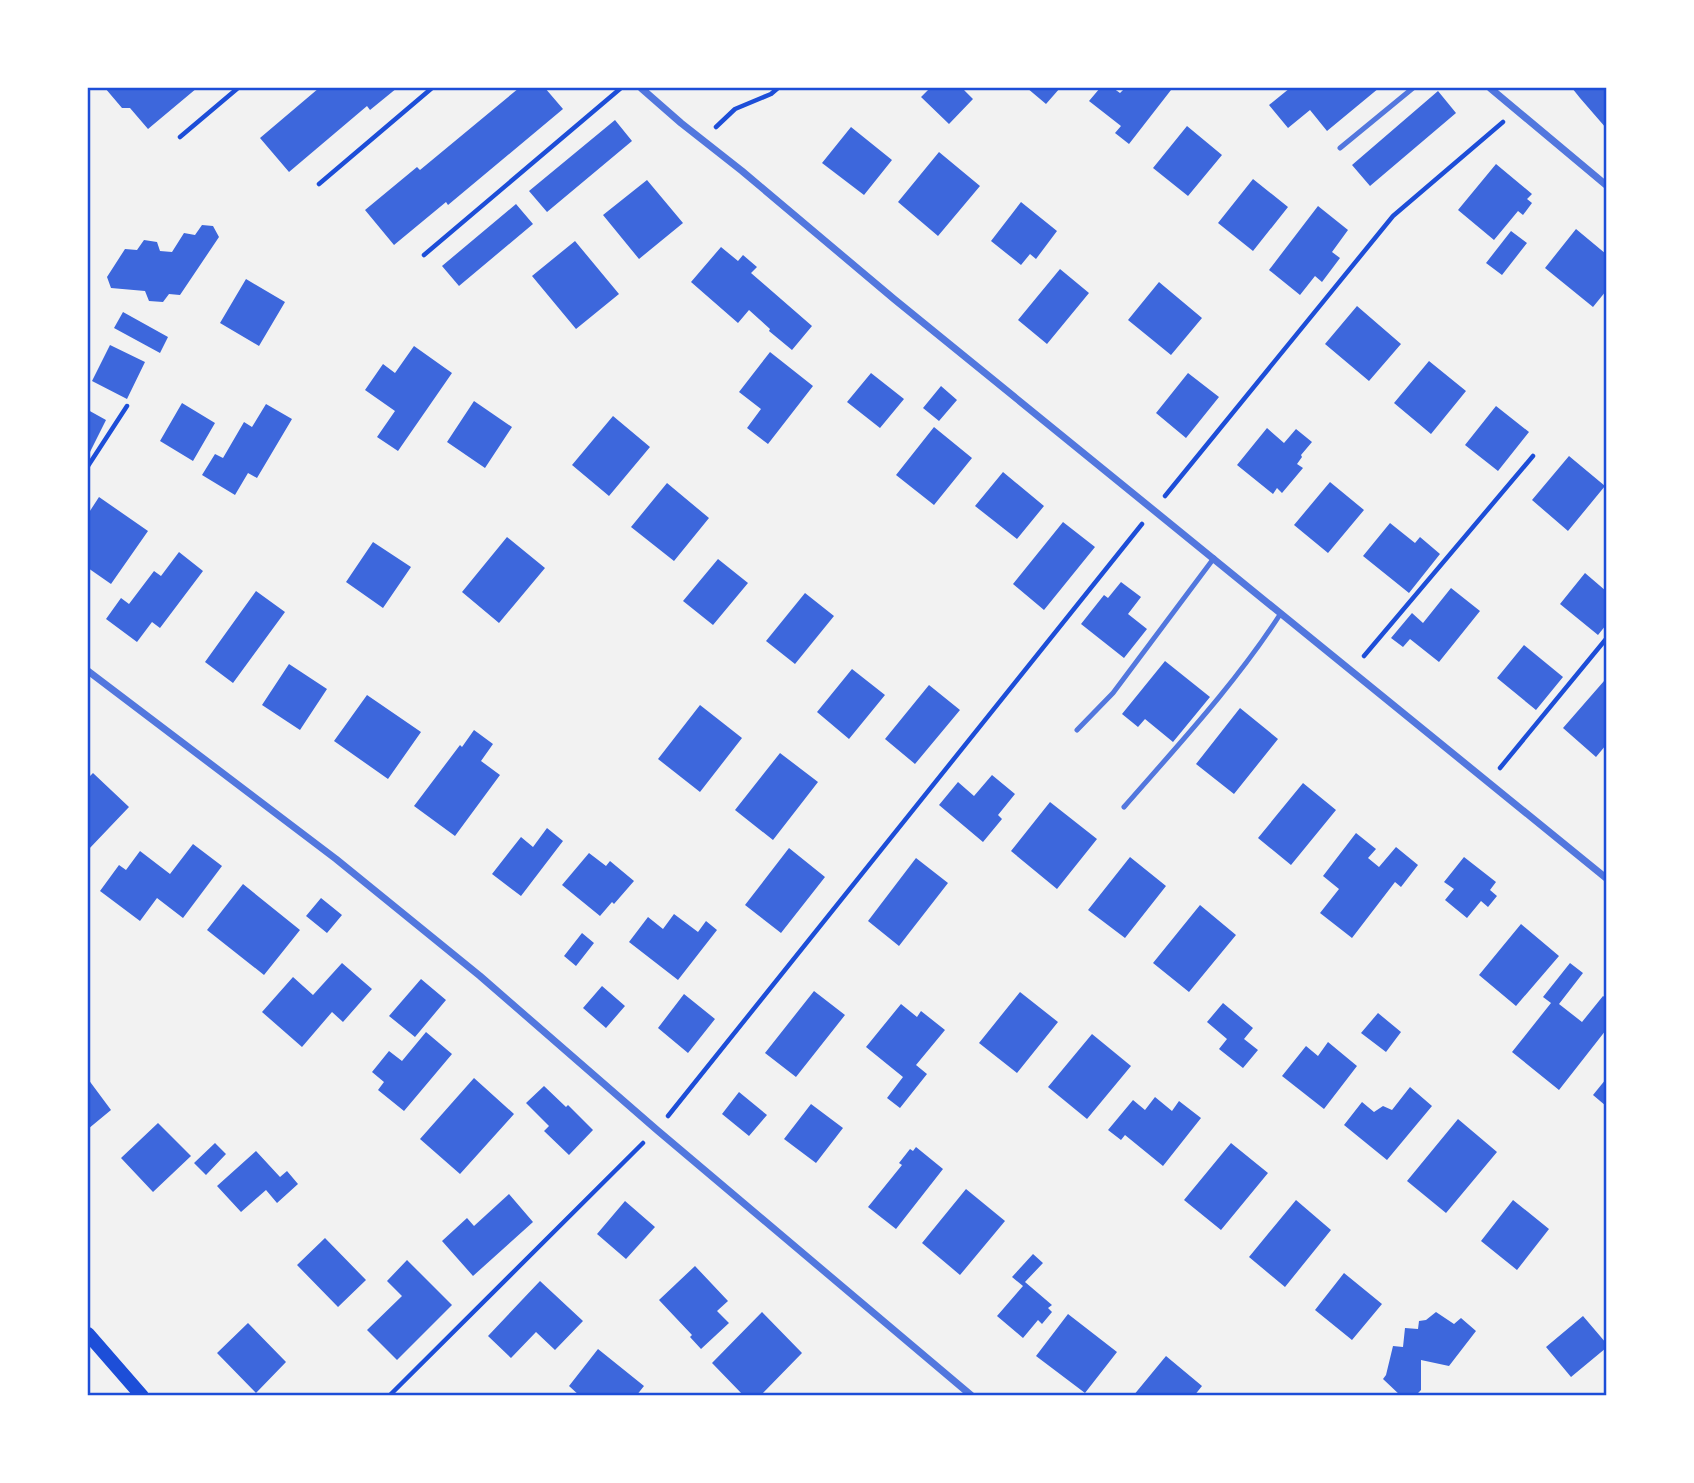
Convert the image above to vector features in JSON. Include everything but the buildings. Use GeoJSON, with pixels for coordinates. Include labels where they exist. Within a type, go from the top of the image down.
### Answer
{"type":"FeatureCollection","features":[{"type":"Feature","properties":{"kind":"main road"},"geometry":{"type":"LineString","coordinates":[[88,1334],[142,1395]]}},
{"type":"Feature","properties":{"kind":"street"},"geometry":{"type":"LineString","coordinates":[[641,88],[894,299],[1606,878]]}},
{"type":"Feature","properties":{"kind":"street"},"geometry":{"type":"LineString","coordinates":[[1490,88],[1606,185]]}},
{"type":"Feature","properties":{"kind":"street"},"geometry":{"type":"LineString","coordinates":[[88,671],[345,866],[480,976],[657,1130],[972,1395]]}},
{"type":"Feature","properties":{"kind":"lane"},"geometry":{"type":"LineString","coordinates":[[1340,148],[1412,88]]}},
{"type":"Feature","properties":{"kind":"lane"},"geometry":{"type":"LineString","coordinates":[[1077,730],[1113,694],[1214,558]]}},
{"type":"Feature","properties":{"kind":"lane"},"geometry":{"type":"LineString","coordinates":[[1124,807],[1230,686],[1282,613]]}},
{"type":"Feature","properties":{"kind":"path"},"geometry":{"type":"LineString","coordinates":[[180,136],[239,88]]}},
{"type":"Feature","properties":{"kind":"path"},"geometry":{"type":"LineString","coordinates":[[318,184],[432,88]]}},
{"type":"Feature","properties":{"kind":"path"},"geometry":{"type":"LineString","coordinates":[[424,255],[622,88]]}},
{"type":"Feature","properties":{"kind":"path"},"geometry":{"type":"LineString","coordinates":[[702,140],[735,109],[771,94],[778,88]]}},
{"type":"Feature","properties":{"kind":"path"},"geometry":{"type":"LineString","coordinates":[[389,1395],[657,1130],[1153,509],[1393,216],[1517,110]]}},
{"type":"Feature","properties":{"kind":"path"},"geometry":{"type":"LineString","coordinates":[[88,466],[127,406]]}},
{"type":"Feature","properties":{"kind":"path"},"geometry":{"type":"LineString","coordinates":[[1350,669],[1370,650],[1533,456]]}},
{"type":"Feature","properties":{"kind":"path"},"geometry":{"type":"LineString","coordinates":[[1488,782],[1606,639]]}}]}
